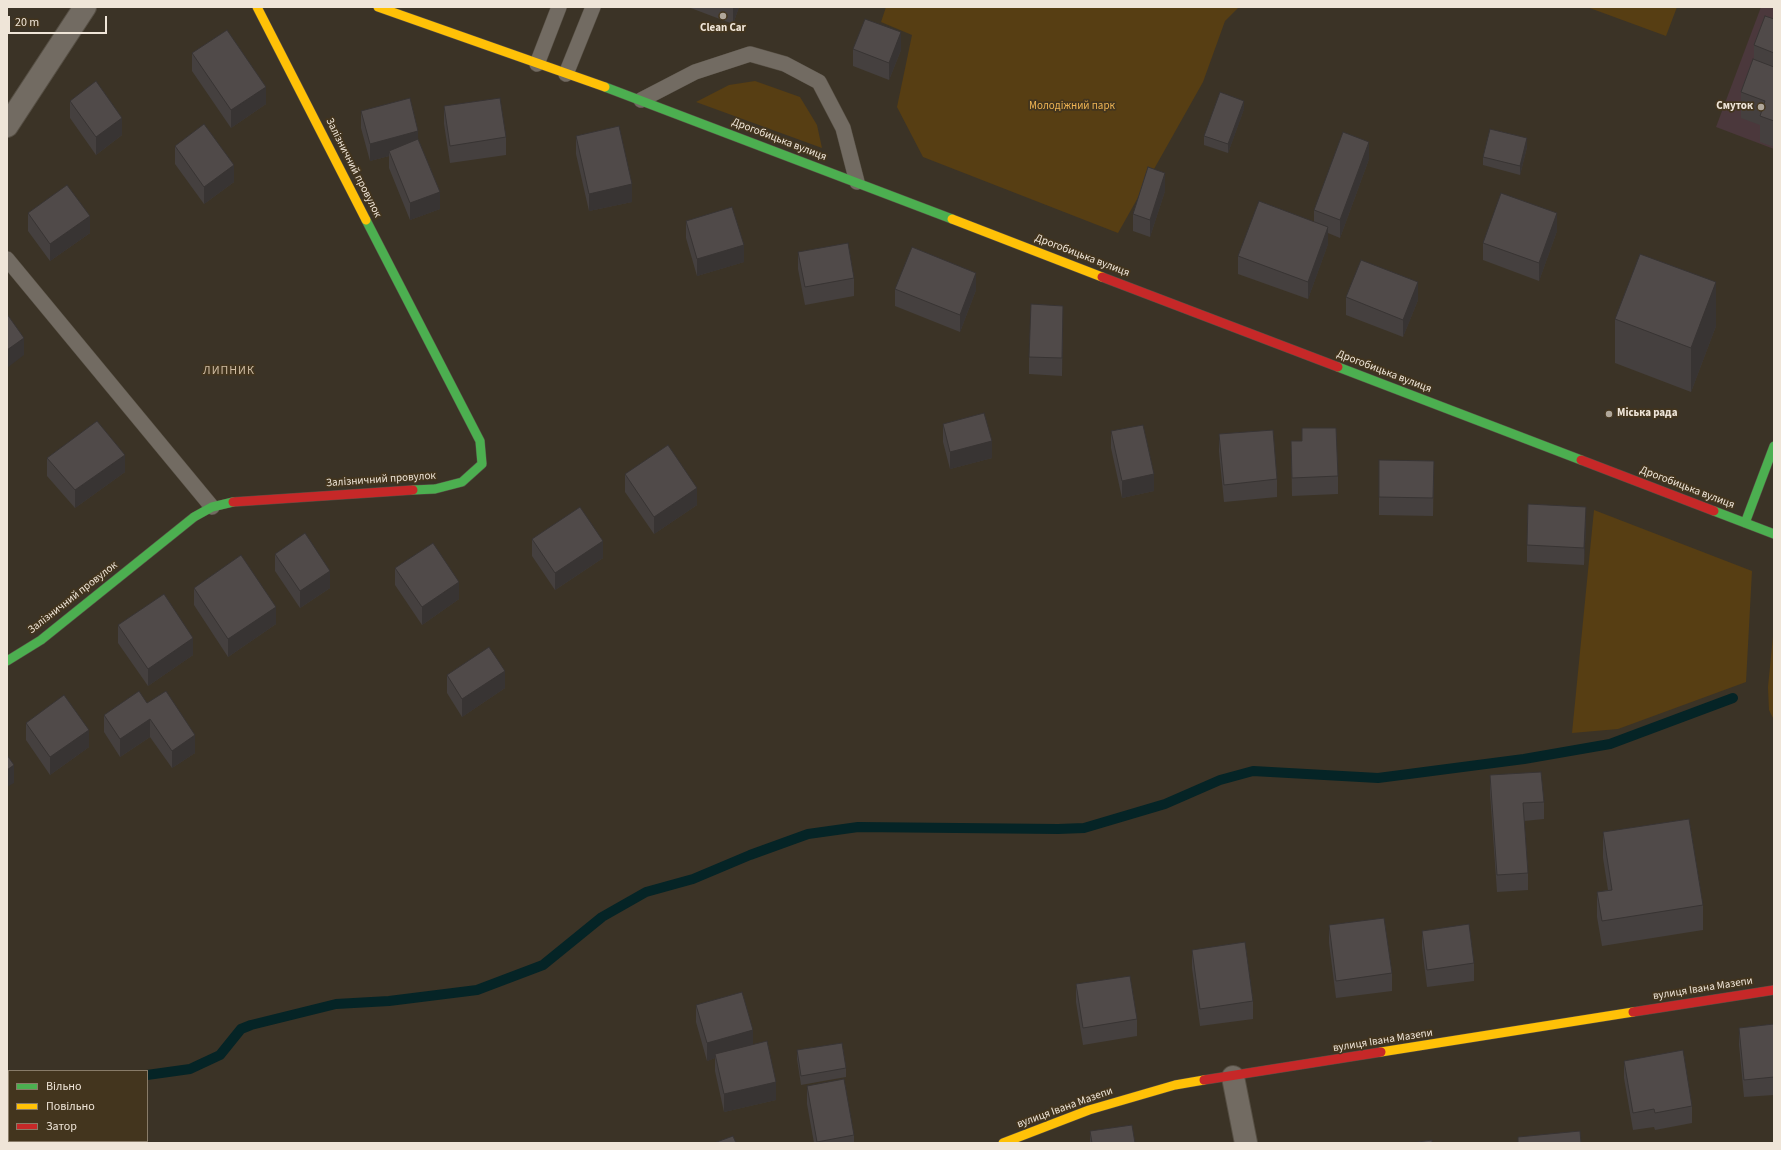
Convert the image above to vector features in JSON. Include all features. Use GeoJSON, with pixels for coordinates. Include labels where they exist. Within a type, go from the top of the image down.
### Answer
{"type":"FeatureCollection","features":[{"type":"Feature","properties":{"kind":"street"},"geometry":{"type":"LineString","coordinates":[[7,126],[85,7]]}},
{"type":"Feature","properties":{"kind":"street","name":"Залізничний провулок"},"geometry":{"type":"LineString","coordinates":[[7,661],[41,640],[194,517],[212,507],[238,501],[435,489],[462,482],[482,464],[480,442],[257,7]]}},
{"type":"Feature","properties":{"kind":"street","name":"Дрогобицька вулиця"},"geometry":{"type":"LineString","coordinates":[[378,7],[641,100],[1774,534]]}},
{"type":"Feature","properties":{"kind":"street"},"geometry":{"type":"LineString","coordinates":[[1744,523],[1774,446]]}},
{"type":"Feature","properties":{"kind":"street","name":"вулиця Івана Мазепи"},"geometry":{"type":"LineString","coordinates":[[1003,1143],[1089,1110],[1175,1085],[1774,990]]}},
{"type":"Feature","properties":{"kind":"street"},"geometry":{"type":"LineString","coordinates":[[1233,1077],[1246,1143]]}},
{"type":"Feature","properties":{"kind":"lane"},"geometry":{"type":"LineString","coordinates":[[537,64],[559,7]]}},
{"type":"Feature","properties":{"kind":"lane"},"geometry":{"type":"LineString","coordinates":[[566,74],[593,7]]}},
{"type":"Feature","properties":{"kind":"lane"},"geometry":{"type":"LineString","coordinates":[[641,100],[695,72],[750,54],[785,64],[818,82],[843,128],[857,182]]}},
{"type":"Feature","properties":{"kind":"lane"},"geometry":{"type":"LineString","coordinates":[[7,259],[212,507]]}},
{"type":"Feature","properties":{"kind":"shaded area"},"geometry":{"type":"Polygon","coordinates":[[[1761,7],[1774,7],[1774,149],[1716,127],[1761,7]]]}},
{"type":"Feature","properties":{"kind":"green space","name":"Молодіжний парк"},"geometry":{"type":"Polygon","coordinates":[[[886,7],[1239,7],[1225,21],[1203,82],[1118,233],[923,157],[897,107],[912,35],[881,22],[886,7]]]}},
{"type":"Feature","properties":{"kind":"green space"},"geometry":{"type":"Polygon","coordinates":[[[1587,7],[1677,7],[1666,36],[1587,7]]]}},
{"type":"Feature","properties":{"kind":"green space"},"geometry":{"type":"Polygon","coordinates":[[[755,81],[800,97],[817,125],[822,148],[696,102],[729,85],[755,81]]]}},
{"type":"Feature","properties":{"kind":"green space"},"geometry":{"type":"Polygon","coordinates":[[[1594,510],[1752,571],[1746,682],[1618,729],[1572,733],[1594,510]]]}},
{"type":"Feature","properties":{"kind":"green space"},"geometry":{"type":"Polygon","coordinates":[[[1774,573],[1774,720],[1769,710],[1768,687],[1773,636],[1774,573]]]}},
{"type":"Feature","properties":{"kind":"building"},"geometry":{"type":"Polygon","coordinates":[[[1765,16],[1774,19],[1774,53],[1754,45],[1765,16]]]}},
{"type":"Feature","properties":{"kind":"building"},"geometry":{"type":"Polygon","coordinates":[[[865,19],[901,32],[889,63],[853,49],[865,19]]]}},
{"type":"Feature","properties":{"kind":"building"},"geometry":{"type":"Polygon","coordinates":[[[227,30],[266,87],[231,110],[192,53],[227,30]]]}},
{"type":"Feature","properties":{"kind":"building"},"geometry":{"type":"Polygon","coordinates":[[[1753,59],[1774,67],[1774,121],[1760,116],[1765,101],[1741,92],[1753,59]]]}},
{"type":"Feature","properties":{"kind":"building"},"geometry":{"type":"Polygon","coordinates":[[[96,81],[122,118],[96,137],[70,101],[96,81]]]}},
{"type":"Feature","properties":{"kind":"building"},"geometry":{"type":"Polygon","coordinates":[[[1220,92],[1244,101],[1228,144],[1204,136],[1220,92]]]}},
{"type":"Feature","properties":{"kind":"building"},"geometry":{"type":"Polygon","coordinates":[[[410,98],[418,131],[370,144],[361,111],[410,98]]]}},
{"type":"Feature","properties":{"kind":"building"},"geometry":{"type":"Polygon","coordinates":[[[500,98],[506,137],[450,146],[444,106],[500,98]]]}},
{"type":"Feature","properties":{"kind":"building"},"geometry":{"type":"Polygon","coordinates":[[[204,124],[234,165],[204,187],[175,146],[204,124]]]}},
{"type":"Feature","properties":{"kind":"building"},"geometry":{"type":"Polygon","coordinates":[[[619,126],[632,184],[589,194],[576,136],[619,126]]]}},
{"type":"Feature","properties":{"kind":"building"},"geometry":{"type":"Polygon","coordinates":[[[1490,129],[1527,138],[1520,166],[1483,157],[1490,129]]]}},
{"type":"Feature","properties":{"kind":"building"},"geometry":{"type":"Polygon","coordinates":[[[1343,132],[1369,142],[1340,220],[1314,210],[1343,132]]]}},
{"type":"Feature","properties":{"kind":"building"},"geometry":{"type":"Polygon","coordinates":[[[418,139],[440,192],[410,203],[389,151],[418,139]]]}},
{"type":"Feature","properties":{"kind":"building"},"geometry":{"type":"Polygon","coordinates":[[[1148,167],[1165,173],[1150,220],[1133,214],[1148,167]]]}},
{"type":"Feature","properties":{"kind":"building"},"geometry":{"type":"Polygon","coordinates":[[[67,185],[90,216],[50,244],[28,213],[67,185]]]}},
{"type":"Feature","properties":{"kind":"building"},"geometry":{"type":"Polygon","coordinates":[[[1501,193],[1557,213],[1539,263],[1483,243],[1501,193]]]}},
{"type":"Feature","properties":{"kind":"building"},"geometry":{"type":"Polygon","coordinates":[[[1259,201],[1328,227],[1308,282],[1238,256],[1259,201]]]}},
{"type":"Feature","properties":{"kind":"building"},"geometry":{"type":"Polygon","coordinates":[[[732,207],[744,245],[697,259],[686,221],[732,207]]]}},
{"type":"Feature","properties":{"kind":"building"},"geometry":{"type":"Polygon","coordinates":[[[848,243],[854,278],[805,287],[798,252],[848,243]]]}},
{"type":"Feature","properties":{"kind":"building"},"geometry":{"type":"Polygon","coordinates":[[[912,247],[976,273],[960,315],[895,289],[912,247]]]}},
{"type":"Feature","properties":{"kind":"building"},"geometry":{"type":"Polygon","coordinates":[[[1640,254],[1716,282],[1691,348],[1615,319],[1640,254]]]}},
{"type":"Feature","properties":{"kind":"building"},"geometry":{"type":"Polygon","coordinates":[[[1361,260],[1418,282],[1403,320],[1346,297],[1361,260]]]}},
{"type":"Feature","properties":{"kind":"building"},"geometry":{"type":"Polygon","coordinates":[[[1031,304],[1063,306],[1062,358],[1029,357],[1031,304]]]}},
{"type":"Feature","properties":{"kind":"building"},"geometry":{"type":"Polygon","coordinates":[[[7,314],[24,338],[7,350],[7,314]]]}},
{"type":"Feature","properties":{"kind":"building"},"geometry":{"type":"Polygon","coordinates":[[[984,413],[992,441],[950,452],[943,424],[984,413]]]}},
{"type":"Feature","properties":{"kind":"building"},"geometry":{"type":"Polygon","coordinates":[[[97,421],[125,455],[75,490],[47,458],[97,421]]]}},
{"type":"Feature","properties":{"kind":"building"},"geometry":{"type":"Polygon","coordinates":[[[1143,425],[1154,474],[1122,481],[1111,431],[1143,425]]]}},
{"type":"Feature","properties":{"kind":"building"},"geometry":{"type":"Polygon","coordinates":[[[1302,428],[1336,428],[1338,476],[1292,478],[1291,441],[1302,441],[1302,428]]]}},
{"type":"Feature","properties":{"kind":"building"},"geometry":{"type":"Polygon","coordinates":[[[1273,430],[1277,479],[1224,485],[1219,434],[1273,430]]]}},
{"type":"Feature","properties":{"kind":"building"},"geometry":{"type":"Polygon","coordinates":[[[668,445],[697,488],[654,517],[625,474],[668,445]]]}},
{"type":"Feature","properties":{"kind":"building"},"geometry":{"type":"Polygon","coordinates":[[[1379,460],[1434,461],[1433,498],[1379,497],[1379,460]]]}},
{"type":"Feature","properties":{"kind":"building"},"geometry":{"type":"Polygon","coordinates":[[[1528,504],[1586,507],[1584,548],[1527,545],[1528,504]]]}},
{"type":"Feature","properties":{"kind":"building"},"geometry":{"type":"Polygon","coordinates":[[[580,507],[603,541],[555,573],[532,539],[580,507]]]}},
{"type":"Feature","properties":{"kind":"building"},"geometry":{"type":"Polygon","coordinates":[[[305,533],[330,571],[300,591],[275,554],[305,533]]]}},
{"type":"Feature","properties":{"kind":"building"},"geometry":{"type":"Polygon","coordinates":[[[433,543],[459,582],[422,607],[395,568],[433,543]]]}},
{"type":"Feature","properties":{"kind":"building"},"geometry":{"type":"Polygon","coordinates":[[[241,555],[276,607],[228,639],[194,588],[241,555]]]}},
{"type":"Feature","properties":{"kind":"building"},"geometry":{"type":"Polygon","coordinates":[[[164,594],[193,638],[148,669],[118,625],[164,594]]]}},
{"type":"Feature","properties":{"kind":"building"},"geometry":{"type":"Polygon","coordinates":[[[489,647],[505,671],[462,699],[447,675],[489,647]]]}},
{"type":"Feature","properties":{"kind":"building"},"geometry":{"type":"Polygon","coordinates":[[[139,691],[147,703],[166,691],[195,735],[172,751],[150,719],[120,739],[104,715],[139,691]]]}},
{"type":"Feature","properties":{"kind":"building"},"geometry":{"type":"Polygon","coordinates":[[[64,695],[89,730],[50,757],[26,723],[64,695]]]}},
{"type":"Feature","properties":{"kind":"building"},"geometry":{"type":"Polygon","coordinates":[[[7,755],[14,765],[7,770],[7,755]]]}},
{"type":"Feature","properties":{"kind":"building"},"geometry":{"type":"Polygon","coordinates":[[[1541,772],[1544,802],[1523,803],[1528,873],[1497,875],[1490,775],[1541,772]]]}},
{"type":"Feature","properties":{"kind":"building"},"geometry":{"type":"Polygon","coordinates":[[[1689,819],[1703,905],[1602,921],[1597,892],[1612,890],[1603,832],[1689,819]]]}},
{"type":"Feature","properties":{"kind":"building"},"geometry":{"type":"Polygon","coordinates":[[[1384,918],[1392,973],[1336,981],[1329,925],[1384,918]]]}},
{"type":"Feature","properties":{"kind":"building"},"geometry":{"type":"Polygon","coordinates":[[[1469,924],[1474,963],[1427,970],[1422,931],[1469,924]]]}},
{"type":"Feature","properties":{"kind":"building"},"geometry":{"type":"Polygon","coordinates":[[[1245,942],[1253,1001],[1200,1009],[1192,950],[1245,942]]]}},
{"type":"Feature","properties":{"kind":"building"},"geometry":{"type":"Polygon","coordinates":[[[1130,976],[1137,1019],[1083,1028],[1076,984],[1130,976]]]}},
{"type":"Feature","properties":{"kind":"building"},"geometry":{"type":"Polygon","coordinates":[[[742,992],[753,1030],[707,1043],[696,1005],[742,992]]]}},
{"type":"Feature","properties":{"kind":"building"},"geometry":{"type":"Polygon","coordinates":[[[1774,1024],[1774,1077],[1744,1080],[1739,1028],[1774,1024]]]}},
{"type":"Feature","properties":{"kind":"building"},"geometry":{"type":"Polygon","coordinates":[[[767,1041],[776,1082],[724,1094],[715,1054],[767,1041]]]}},
{"type":"Feature","properties":{"kind":"building"},"geometry":{"type":"Polygon","coordinates":[[[842,1043],[846,1068],[801,1076],[797,1050],[842,1043]]]}},
{"type":"Feature","properties":{"kind":"building"},"geometry":{"type":"Polygon","coordinates":[[[1683,1050],[1692,1106],[1655,1113],[1654,1109],[1633,1113],[1624,1061],[1683,1050]]]}},
{"type":"Feature","properties":{"kind":"building"},"geometry":{"type":"Polygon","coordinates":[[[844,1079],[854,1135],[817,1142],[807,1086],[844,1079]]]}},
{"type":"Feature","properties":{"kind":"building"},"geometry":{"type":"Polygon","coordinates":[[[1132,1125],[1135,1143],[1092,1143],[1090,1131],[1132,1125]]]}},
{"type":"Feature","properties":{"kind":"building"},"geometry":{"type":"Polygon","coordinates":[[[1580,1131],[1581,1143],[1518,1143],[1518,1137],[1580,1131]]]}},
{"type":"Feature","properties":{"kind":"building"},"geometry":{"type":"Polygon","coordinates":[[[733,1136],[736,1143],[714,1143],[733,1136]]]}},
{"type":"Feature","properties":{"kind":"building"},"geometry":{"type":"Polygon","coordinates":[[[1432,1140],[1432,1143],[1411,1143],[1432,1140]]]}},
{"type":"Feature","properties":{"kind":"waterway"},"geometry":{"type":"LineString","coordinates":[[148,1075],[190,1069],[220,1055],[241,1029],[251,1025],[336,1004],[389,1001],[477,990],[543,965],[602,917],[646,892],[693,879],[750,855],[808,834],[858,827],[1084,828],[1165,804],[1220,780],[1253,771],[1378,778],[1524,759],[1610,744],[1733,698]]}},
{"type":"Feature","properties":{"kind":"traffic: fast"},"geometry":{"type":"LineString","coordinates":[[605,87],[952,219]]}},
{"type":"Feature","properties":{"kind":"traffic: fast"},"geometry":{"type":"LineString","coordinates":[[366,220],[480,441],[482,464],[462,482],[435,489],[413,490]]}},
{"type":"Feature","properties":{"kind":"traffic: fast"},"geometry":{"type":"LineString","coordinates":[[1338,367],[1581,460]]}},
{"type":"Feature","properties":{"kind":"traffic: fast"},"geometry":{"type":"LineString","coordinates":[[1745,523],[1774,446]]}},
{"type":"Feature","properties":{"kind":"traffic: fast"},"geometry":{"type":"LineString","coordinates":[[7,661],[41,640],[194,517],[212,507],[233,502]]}},
{"type":"Feature","properties":{"kind":"traffic: fast"},"geometry":{"type":"LineString","coordinates":[[1714,511],[1774,534]]}},
{"type":"Feature","properties":{"kind":"traffic: slow"},"geometry":{"type":"LineString","coordinates":[[257,7],[366,220]]}},
{"type":"Feature","properties":{"kind":"traffic: slow"},"geometry":{"type":"LineString","coordinates":[[378,7],[605,87]]}},
{"type":"Feature","properties":{"kind":"traffic: slow"},"geometry":{"type":"LineString","coordinates":[[952,219],[1102,277]]}},
{"type":"Feature","properties":{"kind":"traffic: slow"},"geometry":{"type":"LineString","coordinates":[[1381,1052],[1633,1012]]}},
{"type":"Feature","properties":{"kind":"traffic: slow"},"geometry":{"type":"LineString","coordinates":[[1003,1143],[1089,1110],[1175,1085],[1204,1080]]}},
{"type":"Feature","properties":{"kind":"traffic: jam"},"geometry":{"type":"LineString","coordinates":[[1102,277],[1338,367]]}},
{"type":"Feature","properties":{"kind":"traffic: jam"},"geometry":{"type":"LineString","coordinates":[[1581,460],[1714,511]]}},
{"type":"Feature","properties":{"kind":"traffic: jam"},"geometry":{"type":"LineString","coordinates":[[233,502],[413,490]]}},
{"type":"Feature","properties":{"kind":"traffic: jam"},"geometry":{"type":"LineString","coordinates":[[1633,1012],[1774,990]]}},
{"type":"Feature","properties":{"kind":"traffic: jam"},"geometry":{"type":"LineString","coordinates":[[1204,1080],[1381,1052]]}},
{"type":"Feature","properties":{"kind":"place","name":"Clean Car"},"geometry":{"type":"Point","coordinates":[723,16]}},
{"type":"Feature","properties":{"kind":"place","name":"Смуток"},"geometry":{"type":"Point","coordinates":[1761,107]}},
{"type":"Feature","properties":{"kind":"place","name":"Міська рада"},"geometry":{"type":"Point","coordinates":[1609,414]}},
{"type":"Feature","properties":{"kind":"district","name":"ЛИПНИК"},"geometry":{"type":"Point","coordinates":[229,371]}}]}
